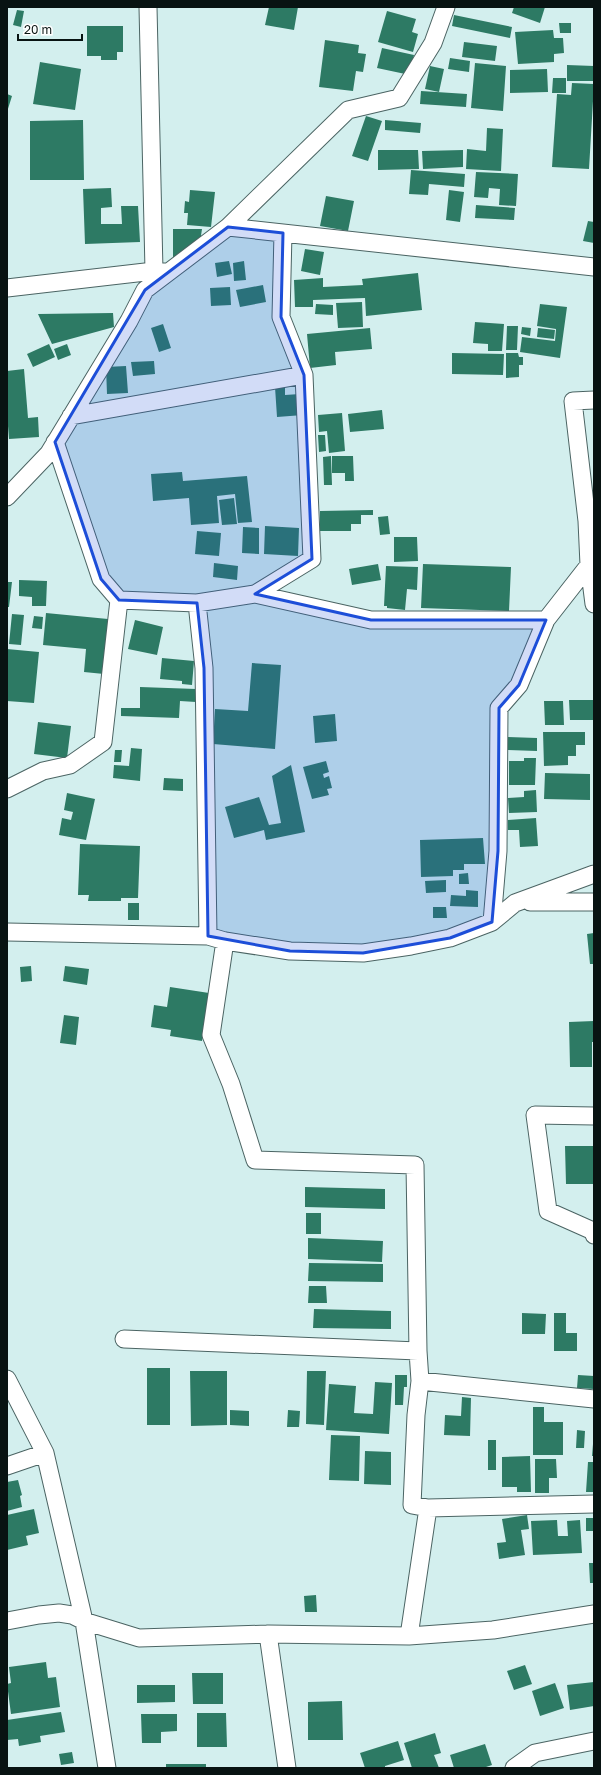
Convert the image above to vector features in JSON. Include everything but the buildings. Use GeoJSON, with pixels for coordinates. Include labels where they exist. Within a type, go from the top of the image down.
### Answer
{"type":"FeatureCollection","features":[{"type":"Feature","properties":{"kind":"street"},"geometry":{"type":"LineString","coordinates":[[148,7],[162,272]]}},
{"type":"Feature","properties":{"kind":"street"},"geometry":{"type":"LineString","coordinates":[[7,497],[49,453],[129,321],[145,290],[162,272],[228,227],[348,110],[399,98],[433,43],[446,7]]}},
{"type":"Feature","properties":{"kind":"street"},"geometry":{"type":"LineString","coordinates":[[228,227],[594,267]]}},
{"type":"Feature","properties":{"kind":"street"},"geometry":{"type":"LineString","coordinates":[[255,594],[312,559],[304,375],[281,317],[283,233]]}},
{"type":"Feature","properties":{"kind":"street"},"geometry":{"type":"LineString","coordinates":[[7,288],[162,272]]}},
{"type":"Feature","properties":{"kind":"street"},"geometry":{"type":"LineString","coordinates":[[71,416],[304,375]]}},
{"type":"Feature","properties":{"kind":"street"},"geometry":{"type":"LineString","coordinates":[[594,400],[573,400],[587,520],[589,565],[594,604]]}},
{"type":"Feature","properties":{"kind":"street"},"geometry":{"type":"LineString","coordinates":[[7,789],[43,771],[70,765],[103,742],[119,600],[101,579],[55,442]]}},
{"type":"Feature","properties":{"kind":"street"},"geometry":{"type":"LineString","coordinates":[[492,922],[498,851],[499,708],[520,685],[546,620],[589,565]]}},
{"type":"Feature","properties":{"kind":"street"},"geometry":{"type":"LineString","coordinates":[[119,600],[198,603],[255,594],[371,620],[546,620]]}},
{"type":"Feature","properties":{"kind":"street"},"geometry":{"type":"LineString","coordinates":[[198,603],[204,668],[208,936]]}},
{"type":"Feature","properties":{"kind":"street"},"geometry":{"type":"LineString","coordinates":[[7,932],[208,936],[225,941],[290,951],[363,953],[450,938],[492,922],[515,903],[594,874]]}},
{"type":"Feature","properties":{"kind":"street"},"geometry":{"type":"LineString","coordinates":[[515,903],[594,902]]}},
{"type":"Feature","properties":{"kind":"street"},"geometry":{"type":"LineString","coordinates":[[225,941],[211,1035],[231,1084],[255,1160],[415,1165],[418,1351],[420,1381],[416,1415],[412,1505],[428,1508],[594,1504]]}},
{"type":"Feature","properties":{"kind":"street"},"geometry":{"type":"LineString","coordinates":[[594,1116],[535,1115],[548,1211],[593,1231],[594,1235]]}},
{"type":"Feature","properties":{"kind":"street"},"geometry":{"type":"LineString","coordinates":[[124,1339],[418,1351]]}},
{"type":"Feature","properties":{"kind":"street"},"geometry":{"type":"LineString","coordinates":[[7,1379],[45,1452],[84,1621],[106,1768]]}},
{"type":"Feature","properties":{"kind":"street"},"geometry":{"type":"LineString","coordinates":[[420,1381],[594,1400]]}},
{"type":"Feature","properties":{"kind":"street"},"geometry":{"type":"LineString","coordinates":[[7,1466],[45,1452]]}},
{"type":"Feature","properties":{"kind":"street"},"geometry":{"type":"LineString","coordinates":[[409,1636],[428,1508]]}},
{"type":"Feature","properties":{"kind":"street"},"geometry":{"type":"LineString","coordinates":[[7,1621],[59,1613],[72,1615],[84,1621],[139,1638],[268,1634],[409,1636],[493,1630],[594,1614]]}},
{"type":"Feature","properties":{"kind":"street"},"geometry":{"type":"LineString","coordinates":[[268,1634],[287,1768]]}},
{"type":"Feature","properties":{"kind":"street"},"geometry":{"type":"LineString","coordinates":[[514,1768],[535,1753],[594,1741]]}},
{"type":"Feature","properties":{"kind":"highlighted area"},"geometry":{"type":"Polygon","coordinates":[[[228,227],[283,233],[281,317],[304,375],[312,559],[255,594],[371,620],[546,620],[519,685],[499,708],[498,851],[492,922],[450,938],[363,953],[290,951],[208,936],[204,668],[197,603],[119,600],[101,579],[55,442],[145,290],[228,227]]]}}]}
